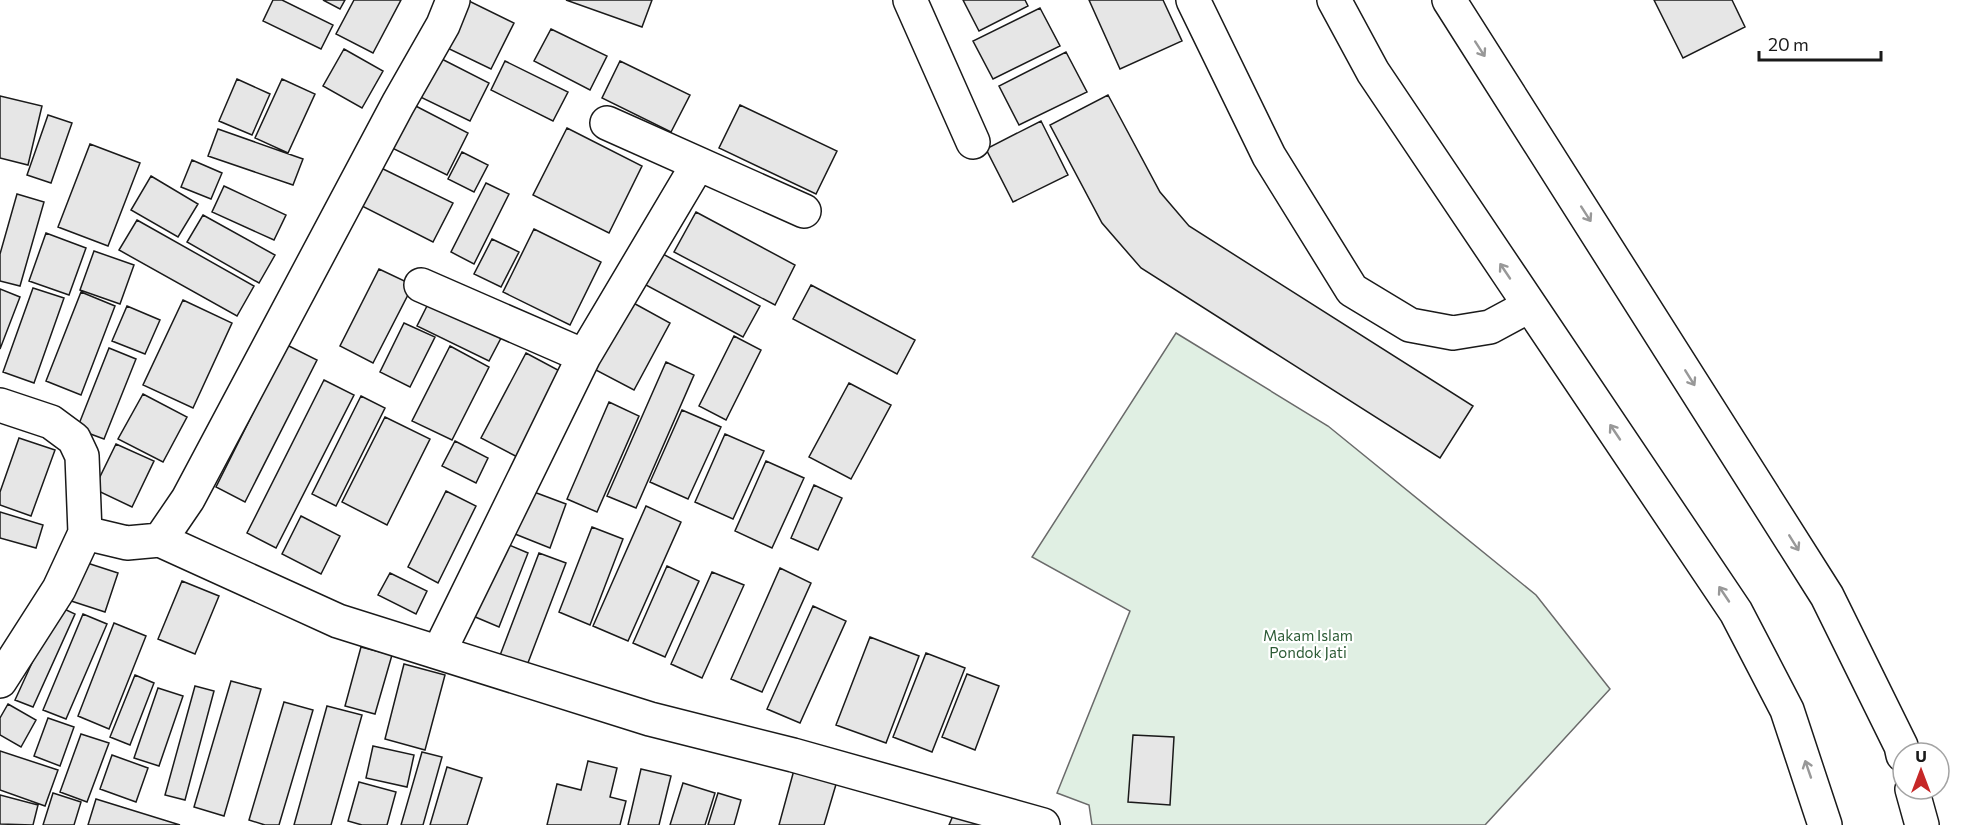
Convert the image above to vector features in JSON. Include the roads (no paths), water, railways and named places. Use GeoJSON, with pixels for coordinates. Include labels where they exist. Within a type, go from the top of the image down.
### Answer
{"type":"FeatureCollection","features":[{"type":"Feature","properties":{"kind":"street"},"geometry":{"type":"LineString","coordinates":[[160,540],[188,499],[398,104],[443,25],[453,0]]}},
{"type":"Feature","properties":{"kind":"street"},"geometry":{"type":"LineString","coordinates":[[910,0],[973,142]]}},
{"type":"Feature","properties":{"kind":"street"},"geometry":{"type":"LineString","coordinates":[[1193,0],[1269,156],[1352,290],[1410,325],[1453,333],[1490,327],[1529,306]]}},
{"type":"Feature","properties":{"kind":"street"},"geometry":{"type":"LineString","coordinates":[[1334,0],[1373,72],[1736,612],[1787,710],[1825,825]]}},
{"type":"Feature","properties":{"kind":"street"},"geometry":{"type":"LineString","coordinates":[[1449,0],[1827,596],[1899,741]]}},
{"type":"Feature","properties":{"kind":"street"},"geometry":{"type":"LineString","coordinates":[[607,123],[804,211]]}},
{"type":"Feature","properties":{"kind":"street"},"geometry":{"type":"LineString","coordinates":[[439,652],[584,356],[698,164]]}},
{"type":"Feature","properties":{"kind":"street"},"geometry":{"type":"LineString","coordinates":[[421,285],[584,356]]}},
{"type":"Feature","properties":{"kind":"street"},"geometry":{"type":"LineString","coordinates":[[0,405],[51,422],[74,440],[82,456],[85,533],[59,589],[0,681]]}},
{"type":"Feature","properties":{"kind":"street"},"geometry":{"type":"LineString","coordinates":[[85,533],[127,543],[160,540],[338,621],[650,719],[828,764],[1043,825]]}},
{"type":"Feature","properties":{"kind":"street"},"geometry":{"type":"LineString","coordinates":[[1915,801],[1922,825]]}},
{"type":"Feature","properties":{"kind":"park label","name":"Makam Islam Pondok Jati"},"geometry":{"type":"Point","coordinates":[1308,644]}}]}
